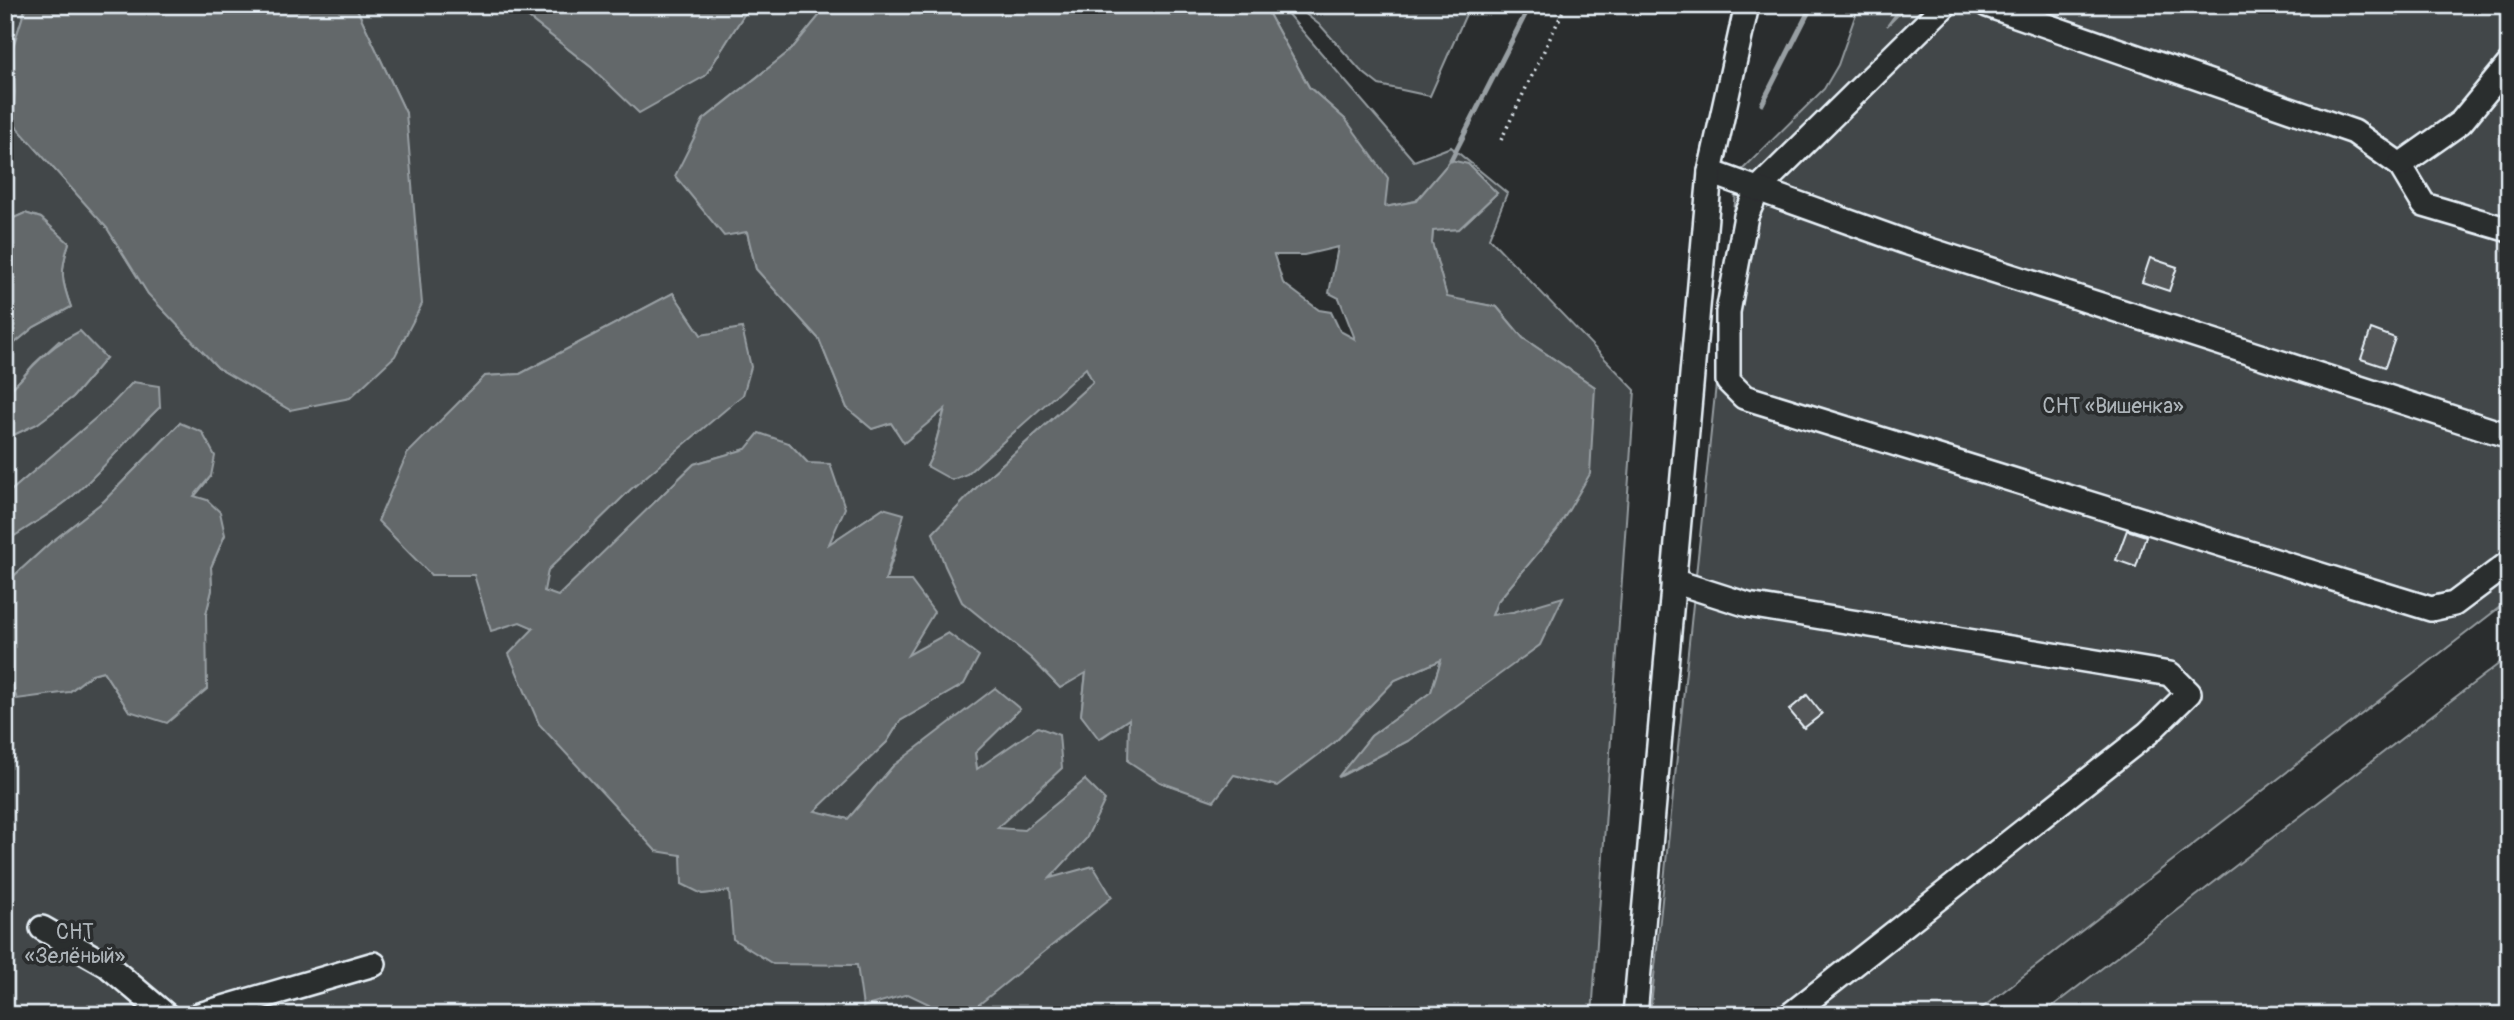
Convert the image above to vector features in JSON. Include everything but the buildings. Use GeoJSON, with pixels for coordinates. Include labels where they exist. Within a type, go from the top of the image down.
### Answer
{"type":"FeatureCollection","features":[{"type":"Feature","properties":{"kind":"street"},"geometry":{"type":"LineString","coordinates":[[1635,1015],[1710,172],[1747,5]]}},
{"type":"Feature","properties":{"kind":"street"},"geometry":{"type":"LineString","coordinates":[[1945,5],[1758,189],[1746,216],[1728,312],[1728,381],[1744,397],[2431,609],[2454,604],[2509,563]]}},
{"type":"Feature","properties":{"kind":"street"},"geometry":{"type":"LineString","coordinates":[[1987,5],[2354,132],[2400,166],[2424,205],[2509,229]]}},
{"type":"Feature","properties":{"kind":"street"},"geometry":{"type":"LineString","coordinates":[[2400,166],[2461,122],[2509,64]]}},
{"type":"Feature","properties":{"kind":"street"},"geometry":{"type":"LineString","coordinates":[[1710,172],[1905,242],[2509,436]]}},
{"type":"Feature","properties":{"kind":"street"},"geometry":{"type":"LineString","coordinates":[[1673,581],[1748,605],[2171,674],[2189,693],[2148,733],[1790,1015]]}},
{"type":"Feature","properties":{"kind":"street"},"geometry":{"type":"LineString","coordinates":[[42,928],[107,965],[166,1015]]}},
{"type":"Feature","properties":{"kind":"street"},"geometry":{"type":"LineString","coordinates":[[199,1015],[374,964]]}},
{"type":"Feature","properties":{"kind":"path"},"geometry":{"type":"LineString","coordinates":[[1501,141],[1566,5]]}},
{"type":"Feature","properties":{"kind":"green space","name":"СНТ «Зелёный»"},"geometry":{"type":"Polygon","coordinates":[[[12,5],[26,6],[13,47],[13,123],[107,228],[148,294],[218,368],[290,410],[406,113],[355,5],[516,5],[591,67],[705,76],[750,5],[814,5],[820,15],[791,50],[703,120],[747,232],[756,269],[819,339],[847,408],[872,429],[891,423],[904,442],[945,407],[927,466],[967,474],[1086,367],[1093,382],[979,485],[933,533],[1031,658],[1060,688],[1086,672],[1081,715],[1100,739],[1129,719],[1234,775],[1334,743],[1395,680],[1441,660],[1431,692],[1371,736],[1341,776],[1408,741],[1513,612],[1492,616],[1497,602],[1557,530],[1595,387],[1523,338],[1497,307],[1447,298],[1432,243],[1433,230],[1459,229],[1497,193],[1451,160],[1416,201],[1385,207],[1346,120],[1309,87],[1264,5],[1280,5],[1414,161],[1451,147],[1507,193],[1489,238],[1635,390],[1592,1015],[966,1015],[983,1000],[1049,879],[1085,839],[1085,780],[1024,831],[996,828],[977,770],[975,753],[1020,709],[893,766],[848,819],[814,811],[887,742],[900,721],[963,684],[907,656],[885,582],[896,549],[883,508],[828,545],[808,463],[789,443],[746,449],[694,464],[558,597],[543,591],[548,570],[630,490],[701,335],[673,293],[520,374],[485,376],[431,575],[474,575],[520,622],[535,628],[681,855],[702,894],[729,891],[836,964],[857,965],[929,1004],[936,1015],[5,1015],[5,665],[69,692],[92,674],[103,671],[129,711],[206,614],[212,590],[211,567],[225,535],[194,497],[211,476],[180,423],[104,501],[49,544],[5,584],[5,542],[68,500],[160,407],[133,382],[113,404],[5,496],[5,439],[37,424],[73,397],[106,358],[59,341],[5,393],[5,351],[34,327],[71,307],[63,275],[69,243],[41,218],[25,213],[5,222],[5,9],[12,5]]]}},
{"type":"Feature","properties":{"kind":"green space"},"geometry":{"type":"Polygon","coordinates":[[[1294,5],[1470,5],[1430,96],[1379,85],[1360,70],[1321,26],[1294,5]]]}},
{"type":"Feature","properties":{"kind":"green space","name":"СНТ «Вишенка»"},"geometry":{"type":"Polygon","coordinates":[[[1859,5],[1906,5],[1887,26],[1908,5],[2509,5],[2509,600],[1973,1015],[1650,1015],[1738,174],[1824,89],[1838,65],[1859,5]]]}},
{"type":"Feature","properties":{"kind":"green space"},"geometry":{"type":"Polygon","coordinates":[[[2509,656],[2509,1015],[2041,1015],[2509,656]]]}},
{"type":"Feature","properties":{"kind":"shaded area"},"geometry":{"type":"Polygon","coordinates":[[[19,5],[355,5],[406,113],[422,304],[395,356],[350,398],[290,410],[218,368],[148,294],[107,228],[13,123],[13,47],[26,6],[19,5]]]}},
{"type":"Feature","properties":{"kind":"shaded area"},"geometry":{"type":"Polygon","coordinates":[[[516,5],[750,5],[705,76],[639,113],[591,67],[516,5]]]}},
{"type":"Feature","properties":{"kind":"shaded area"},"geometry":{"type":"Polygon","coordinates":[[[814,5],[1264,5],[1309,87],[1346,120],[1388,178],[1385,207],[1416,201],[1451,160],[1468,164],[1497,193],[1459,229],[1433,231],[1432,243],[1447,297],[1497,307],[1523,338],[1595,387],[1590,474],[1557,530],[1497,602],[1492,615],[1513,612],[1563,597],[1540,645],[1408,741],[1338,777],[1371,736],[1431,692],[1441,660],[1395,680],[1334,743],[1277,786],[1234,775],[1214,801],[1160,782],[1128,761],[1129,719],[1099,739],[1081,715],[1086,673],[1060,688],[1031,658],[962,602],[933,533],[979,485],[1093,382],[1086,368],[967,474],[952,480],[927,466],[945,409],[904,443],[891,423],[872,429],[847,408],[819,339],[756,269],[747,232],[724,236],[675,176],[703,120],[791,50],[820,15],[814,5]],[[1338,247],[1304,255],[1274,255],[1283,283],[1319,310],[1331,312],[1340,331],[1355,339],[1339,298],[1329,293],[1338,247]]]}},
{"type":"Feature","properties":{"kind":"shaded area"},"geometry":{"type":"Polygon","coordinates":[[[25,213],[41,218],[69,243],[63,275],[71,307],[34,327],[5,351],[5,222],[25,213]]]}},
{"type":"Feature","properties":{"kind":"shaded area"},"geometry":{"type":"Polygon","coordinates":[[[673,293],[701,335],[742,328],[751,367],[743,395],[630,490],[548,570],[544,591],[558,596],[694,464],[746,449],[759,433],[789,443],[808,463],[830,464],[845,508],[829,544],[883,508],[904,514],[885,581],[911,581],[934,612],[908,655],[948,633],[979,656],[964,684],[900,721],[887,742],[815,811],[848,819],[893,766],[995,688],[1020,709],[975,753],[977,769],[1038,727],[1059,735],[1062,768],[997,828],[1024,830],[1085,780],[1105,800],[1086,839],[1050,878],[1093,866],[1112,897],[966,1015],[936,1015],[929,1004],[908,994],[863,1007],[857,965],[773,964],[733,939],[729,891],[702,894],[682,884],[681,855],[656,851],[539,724],[509,654],[534,628],[520,622],[491,631],[474,575],[431,575],[378,521],[407,454],[485,376],[520,374],[673,293]]]}},
{"type":"Feature","properties":{"kind":"shaded area"},"geometry":{"type":"Polygon","coordinates":[[[80,331],[106,358],[73,397],[37,424],[5,439],[5,393],[50,350],[80,331]]]}},
{"type":"Feature","properties":{"kind":"shaded area"},"geometry":{"type":"Polygon","coordinates":[[[133,382],[159,386],[160,407],[68,500],[5,542],[5,496],[112,404],[133,382]]]}},
{"type":"Feature","properties":{"kind":"shaded area"},"geometry":{"type":"Polygon","coordinates":[[[180,423],[202,432],[215,456],[211,476],[194,496],[207,500],[220,512],[225,535],[211,567],[212,590],[206,614],[207,689],[167,723],[129,711],[103,671],[92,674],[69,692],[17,699],[5,665],[5,584],[49,544],[104,501],[180,423]]]}},
{"type":"Feature","properties":{"kind":"waterway"},"geometry":{"type":"LineString","coordinates":[[1451,160],[1530,5]]}},
{"type":"Feature","properties":{"kind":"waterway"},"geometry":{"type":"LineString","coordinates":[[1762,104],[1812,5]]}}]}
